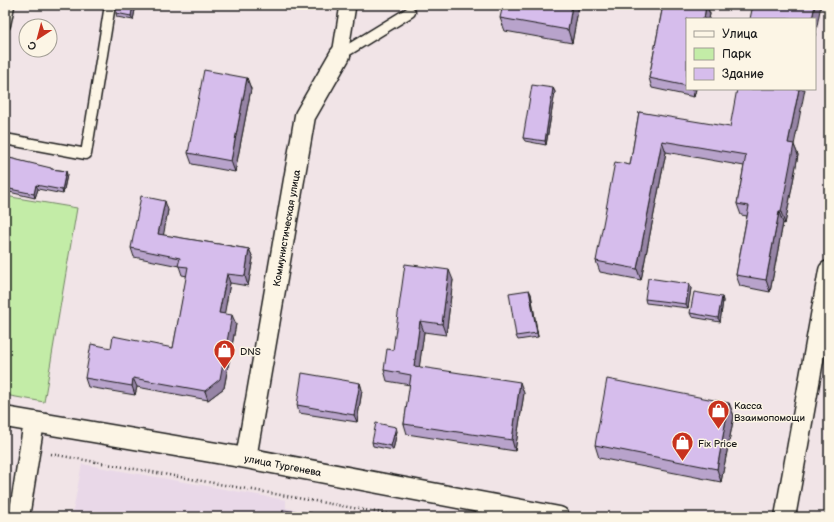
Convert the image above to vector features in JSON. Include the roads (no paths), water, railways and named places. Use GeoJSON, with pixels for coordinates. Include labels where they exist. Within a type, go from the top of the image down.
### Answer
{"type":"FeatureCollection","features":[{"type":"Feature","properties":{"kind":"street","name":"Коммунистическая улица"},"geometry":{"type":"LineString","coordinates":[[246,458],[305,116],[340,55],[348,5]]}},
{"type":"Feature","properties":{"kind":"street"},"geometry":{"type":"LineString","coordinates":[[784,517],[829,271]]}},
{"type":"Feature","properties":{"kind":"street","name":"улица Тургенева"},"geometry":{"type":"LineString","coordinates":[[5,417],[246,458],[559,517]]}},
{"type":"Feature","properties":{"kind":"street"},"geometry":{"type":"LineString","coordinates":[[19,517],[34,422]]}},
{"type":"Feature","properties":{"kind":"lane"},"geometry":{"type":"LineString","coordinates":[[5,138],[86,154],[110,5]]}},
{"type":"Feature","properties":{"kind":"lane"},"geometry":{"type":"LineString","coordinates":[[5,25],[9,6]]}},
{"type":"Feature","properties":{"kind":"lane"},"geometry":{"type":"LineString","coordinates":[[340,55],[410,12]]}},
{"type":"Feature","properties":{"kind":"place","name":"DNS"},"geometry":{"type":"Point","coordinates":[225,370]}},
{"type":"Feature","properties":{"kind":"place","name":"Касса Взаимопомощи"},"geometry":{"type":"Point","coordinates":[719,430]}},
{"type":"Feature","properties":{"kind":"place","name":"Fix Price"},"geometry":{"type":"Point","coordinates":[683,462]}}]}
